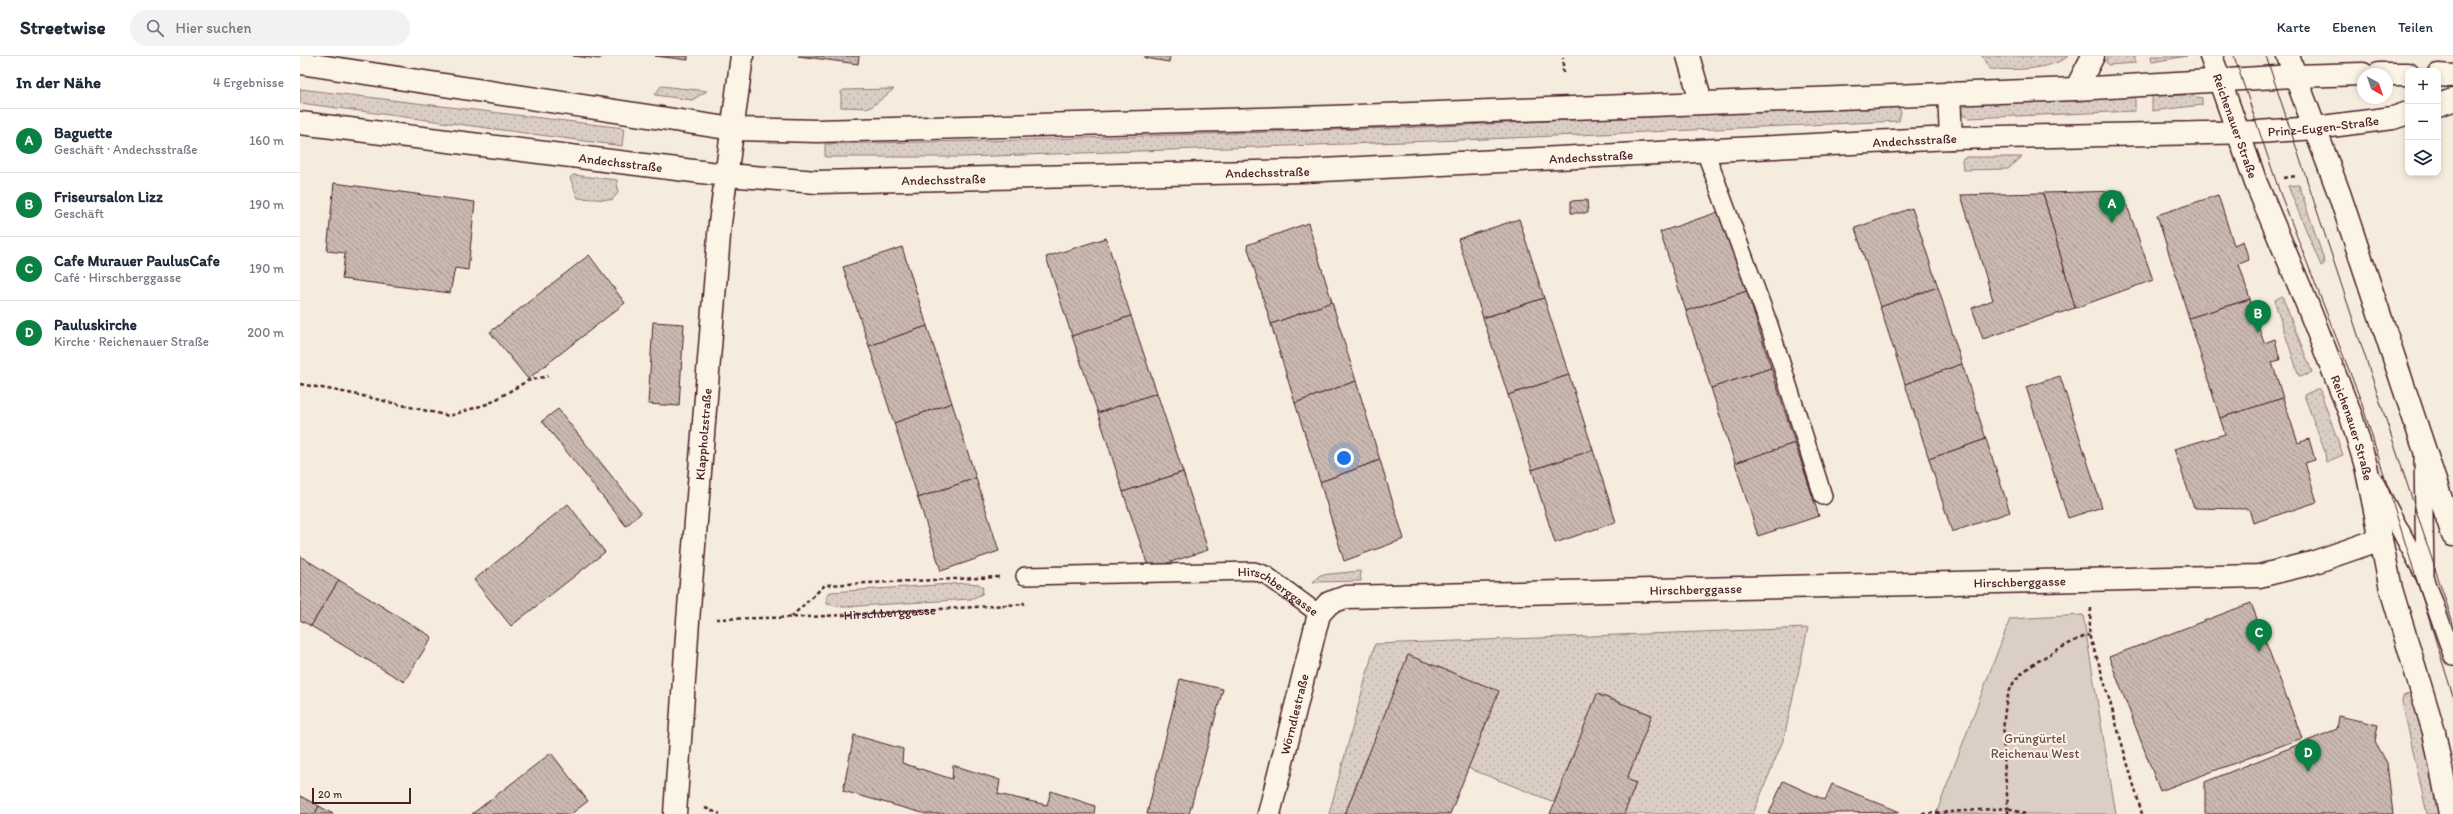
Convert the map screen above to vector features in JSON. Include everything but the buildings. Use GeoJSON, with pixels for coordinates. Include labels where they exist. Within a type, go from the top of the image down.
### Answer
{"type":"FeatureCollection","features":[{"type":"Feature","properties":{"kind":"street","name":"Klappholzstraße"},"geometry":{"type":"LineString","coordinates":[[675,814],[689,598],[720,223],[742,56]]}},
{"type":"Feature","properties":{"kind":"street"},"geometry":{"type":"LineString","coordinates":[[1688,56],[1702,101]]}},
{"type":"Feature","properties":{"kind":"street"},"geometry":{"type":"LineString","coordinates":[[2076,88],[2093,56]]}},
{"type":"Feature","properties":{"kind":"street","name":"Reichenauer Straße"},"geometry":{"type":"LineString","coordinates":[[2211,56],[2218,82],[2256,183],[2329,360],[2366,466],[2392,589],[2434,732],[2450,814]]}},
{"type":"Feature","properties":{"kind":"street"},"geometry":{"type":"LineString","coordinates":[[300,63],[733,129],[817,131],[1331,117],[1702,101],[2218,82],[2291,66],[2357,73]]}},
{"type":"Feature","properties":{"kind":"street"},"geometry":{"type":"LineString","coordinates":[[2291,66],[2339,193],[2453,535]]}},
{"type":"Feature","properties":{"kind":"street"},"geometry":{"type":"LineString","coordinates":[[2393,74],[2405,74]]}},
{"type":"Feature","properties":{"kind":"street"},"geometry":{"type":"LineString","coordinates":[[2441,75],[2453,76]]}},
{"type":"Feature","properties":{"kind":"street"},"geometry":{"type":"LineString","coordinates":[[1949,93],[1951,138]]}},
{"type":"Feature","properties":{"kind":"street"},"geometry":{"type":"LineString","coordinates":[[2441,104],[2453,100]]}},
{"type":"Feature","properties":{"kind":"street","name":"Prinz-Eugen-Straße"},"geometry":{"type":"LineString","coordinates":[[2237,132],[2315,128],[2393,118],[2405,115]]}},
{"type":"Feature","properties":{"kind":"street","name":"Andechsstraße"},"geometry":{"type":"LineString","coordinates":[[300,123],[726,175],[817,182],[1215,173],[1504,162],[1951,138],[2237,132]]}},
{"type":"Feature","properties":{"kind":"street","name":"Hirschberggasse"},"geometry":{"type":"LineString","coordinates":[[1319,614],[1329,603],[1346,597],[1370,595],[2258,576],[2312,563],[2381,539]]}},
{"type":"Feature","properties":{"kind":"street","name":"Wörndlestraße"},"geometry":{"type":"LineString","coordinates":[[1268,814],[1319,614]]}},
{"type":"Feature","properties":{"kind":"lane"},"geometry":{"type":"LineString","coordinates":[[1705,151],[1769,325],[1823,496]]}},
{"type":"Feature","properties":{"kind":"lane"},"geometry":{"type":"LineString","coordinates":[[2422,445],[2425,577]]}},
{"type":"Feature","properties":{"kind":"lane"},"geometry":{"type":"LineString","coordinates":[[2366,466],[2425,577],[2453,657]]}},
{"type":"Feature","properties":{"kind":"lane","name":"Hirschberggasse"},"geometry":{"type":"LineString","coordinates":[[1019,577],[1254,571],[1266,575],[1319,614]]}},
{"type":"Feature","properties":{"kind":"path"},"geometry":{"type":"LineString","coordinates":[[1563,58],[1563,73]]}},
{"type":"Feature","properties":{"kind":"path"},"geometry":{"type":"LineString","coordinates":[[2284,178],[2296,176]]}},
{"type":"Feature","properties":{"kind":"path"},"geometry":{"type":"LineString","coordinates":[[300,384],[354,394],[449,416],[490,403],[527,381],[548,376]]}},
{"type":"Feature","properties":{"kind":"path"},"geometry":{"type":"LineString","coordinates":[[790,617],[825,586],[988,576],[1019,577]]}},
{"type":"Feature","properties":{"kind":"path","name":"Hirschberggasse"},"geometry":{"type":"LineString","coordinates":[[726,618],[790,617],[1024,604],[1019,577]]}},
{"type":"Feature","properties":{"kind":"path"},"geometry":{"type":"LineString","coordinates":[[2008,814],[2003,718],[2015,681],[2042,658],[2089,636],[2100,667],[2142,814]]}},
{"type":"Feature","properties":{"kind":"path"},"geometry":{"type":"LineString","coordinates":[[704,808],[720,814]]}},
{"type":"Feature","properties":{"kind":"path"},"geometry":{"type":"LineString","coordinates":[[1922,814],[2008,808],[2026,814]]}},
{"type":"Feature","properties":{"kind":"green space"},"geometry":{"type":"Polygon","coordinates":[[[1982,56],[2069,56],[2060,61],[2041,67],[2009,70],[1989,69],[1982,56]]]}},
{"type":"Feature","properties":{"kind":"green space"},"geometry":{"type":"Polygon","coordinates":[[[2108,56],[2135,56],[2135,63],[2108,65],[2106,62],[2108,56]]]}},
{"type":"Feature","properties":{"kind":"green space"},"geometry":{"type":"Polygon","coordinates":[[[2151,56],[2187,56],[2152,62],[2151,56]]]}},
{"type":"Feature","properties":{"kind":"green space"},"geometry":{"type":"Polygon","coordinates":[[[661,86],[707,91],[692,100],[655,95],[661,86]]]}},
{"type":"Feature","properties":{"kind":"green space"},"geometry":{"type":"Polygon","coordinates":[[[300,89],[624,128],[622,146],[300,103],[300,89]]]}},
{"type":"Feature","properties":{"kind":"green space"},"geometry":{"type":"Polygon","coordinates":[[[894,89],[870,108],[841,107],[841,92],[844,90],[894,89]]]}},
{"type":"Feature","properties":{"kind":"green space"},"geometry":{"type":"Polygon","coordinates":[[[2187,95],[2202,98],[2202,105],[2152,111],[2152,96],[2187,95]]]}},
{"type":"Feature","properties":{"kind":"green space"},"geometry":{"type":"Polygon","coordinates":[[[2135,97],[2135,111],[1969,118],[1964,116],[1960,110],[1968,104],[2135,97]]]}},
{"type":"Feature","properties":{"kind":"green space"},"geometry":{"type":"Polygon","coordinates":[[[1889,105],[1898,107],[1901,111],[1899,121],[1462,140],[964,157],[825,157],[825,144],[1022,140],[1423,127],[1889,105]]]}},
{"type":"Feature","properties":{"kind":"green space"},"geometry":{"type":"Polygon","coordinates":[[[1965,157],[2022,157],[2008,169],[1963,170],[1962,159],[1965,157]]]}},
{"type":"Feature","properties":{"kind":"green space"},"geometry":{"type":"Polygon","coordinates":[[[573,175],[617,180],[618,193],[612,200],[578,198],[570,178],[573,175]]]}},
{"type":"Feature","properties":{"kind":"green space"},"geometry":{"type":"Polygon","coordinates":[[[2299,185],[2323,257],[2324,264],[2321,266],[2288,186],[2299,185]]]}},
{"type":"Feature","properties":{"kind":"green space"},"geometry":{"type":"Polygon","coordinates":[[[2282,296],[2312,372],[2306,375],[2299,376],[2276,306],[2275,300],[2282,296]]]}},
{"type":"Feature","properties":{"kind":"green space"},"geometry":{"type":"Polygon","coordinates":[[[2319,388],[2343,455],[2326,462],[2325,452],[2304,395],[2319,388]]]}},
{"type":"Feature","properties":{"kind":"green space"},"geometry":{"type":"Polygon","coordinates":[[[1360,571],[1361,581],[1313,582],[1320,575],[1360,571]]]}},
{"type":"Feature","properties":{"kind":"green space"},"geometry":{"type":"Polygon","coordinates":[[[966,583],[979,584],[983,588],[982,594],[971,599],[843,607],[827,604],[827,594],[831,592],[966,583]]]}},
{"type":"Feature","properties":{"kind":"green space","name":"Grüngürtel Reichenau West"},"geometry":{"type":"Polygon","coordinates":[[[2083,615],[2116,814],[1936,814],[2010,619],[2083,615]]]}},
{"type":"Feature","properties":{"kind":"green space"},"geometry":{"type":"Polygon","coordinates":[[[1808,628],[1784,738],[1753,814],[1624,814],[1636,783],[1627,779],[1652,715],[1598,694],[1554,802],[1468,768],[1389,765],[1367,757],[1345,814],[1329,814],[1375,644],[1808,628]]]}},
{"type":"Feature","properties":{"kind":"green space"},"geometry":{"type":"Polygon","coordinates":[[[2413,692],[2440,814],[2427,814],[2402,701],[2403,696],[2413,692]]]}},
{"type":"Feature","properties":{"kind":"tram line"},"geometry":{"type":"LineString","coordinates":[[2234,56],[2280,193],[2361,401],[2453,696]]}},
{"type":"Feature","properties":{"kind":"tram line"},"geometry":{"type":"LineString","coordinates":[[2266,56],[2453,623]]}},
{"type":"Feature","properties":{"kind":"place","name":"Baguette"},"geometry":{"type":"Point","coordinates":[2112,223]}},
{"type":"Feature","properties":{"kind":"place","name":"Friseursalon Lizz"},"geometry":{"type":"Point","coordinates":[2258,333]}},
{"type":"Feature","properties":{"kind":"place","name":"Cafe Murauer PaulusCafe"},"geometry":{"type":"Point","coordinates":[2259,652]}},
{"type":"Feature","properties":{"kind":"place","name":"Pauluskirche"},"geometry":{"type":"Point","coordinates":[2308,772]}}]}
